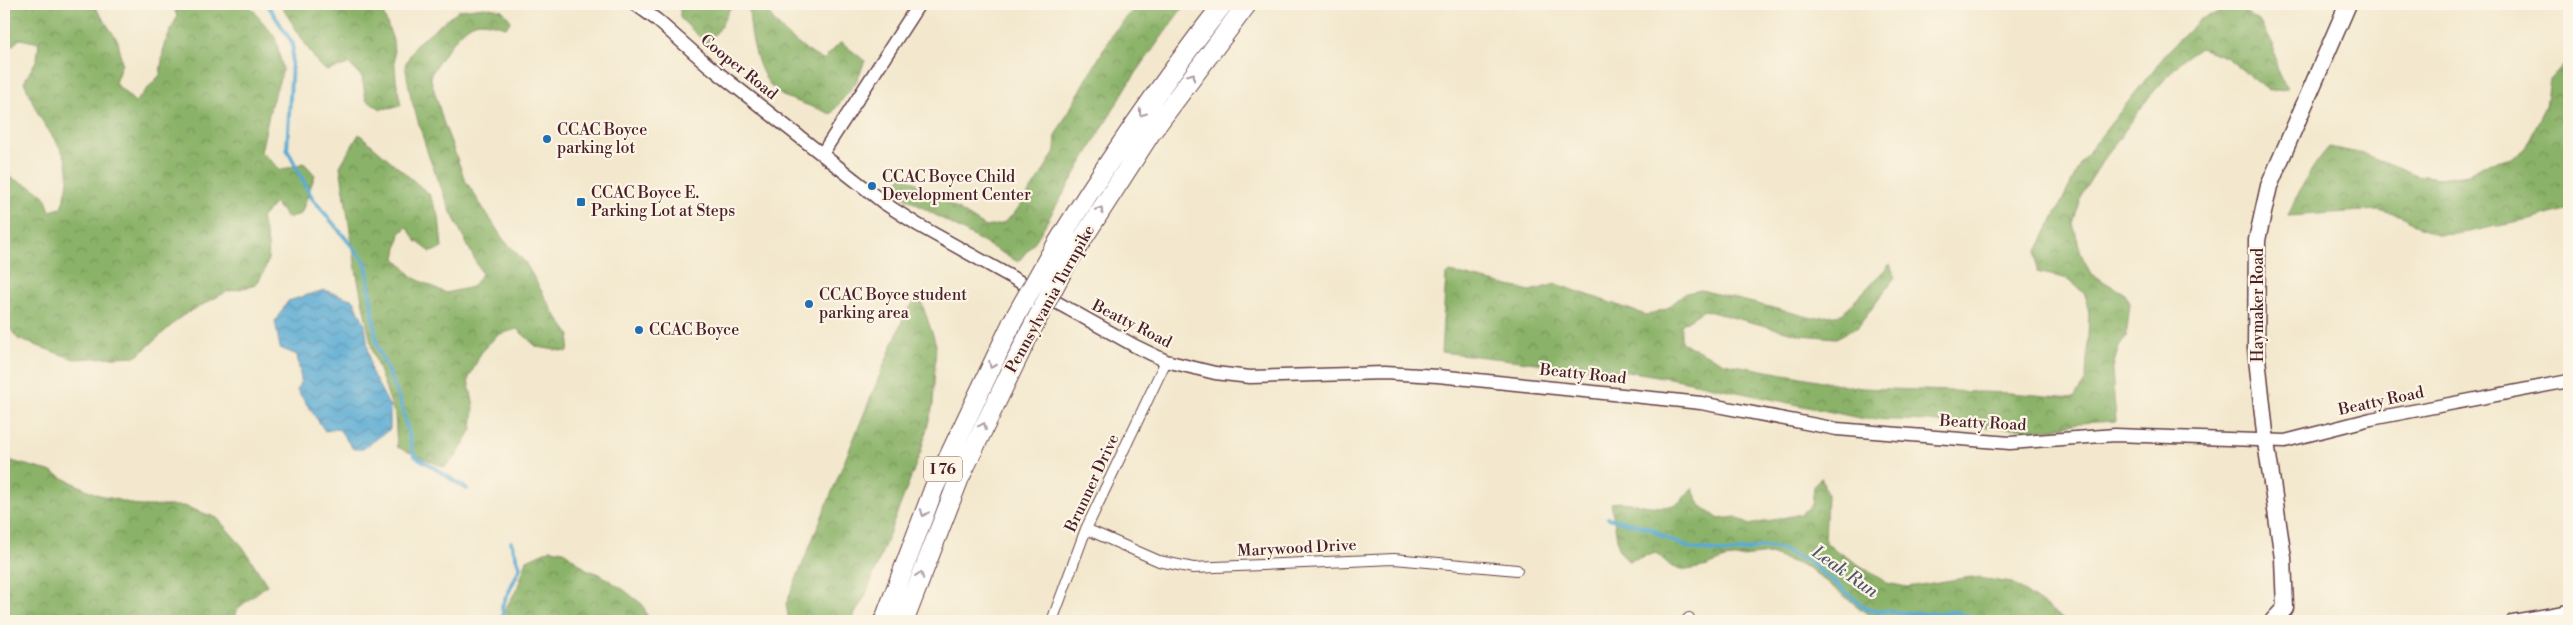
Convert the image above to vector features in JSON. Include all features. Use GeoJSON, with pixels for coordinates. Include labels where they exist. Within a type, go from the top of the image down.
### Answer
{"type":"FeatureCollection","features":[{"type":"Feature","properties":{"kind":"highway","name":"Pennsylvania Turnpike"},"geometry":{"type":"LineString","coordinates":[[904,621],[959,479],[1031,330],[1057,262],[1086,196],[1144,109],[1223,4]]}},
{"type":"Feature","properties":{"kind":"highway","name":"Pennsylvania Turnpike"},"geometry":{"type":"LineString","coordinates":[[884,621],[934,488],[1014,321],[1247,4]]}},
{"type":"Feature","properties":{"kind":"main road","name":"Haymaker Road"},"geometry":{"type":"LineString","coordinates":[[2286,614],[2283,558],[2266,442],[2256,349],[2257,253],[2262,212],[2282,150],[2348,4]]}},
{"type":"Feature","properties":{"kind":"main road"},"geometry":{"type":"LineString","coordinates":[[2273,621],[2286,614]]}},
{"type":"Feature","properties":{"kind":"street","name":"Cooper Road"},"geometry":{"type":"LineString","coordinates":[[635,4],[658,20],[708,65],[822,154]]}},
{"type":"Feature","properties":{"kind":"street"},"geometry":{"type":"LineString","coordinates":[[822,154],[920,4]]}},
{"type":"Feature","properties":{"kind":"street","name":"Beatty Road"},"geometry":{"type":"LineString","coordinates":[[822,154],[884,203],[918,225],[1088,321],[1166,361],[1215,373],[1250,377],[1384,374],[1447,377],[1701,403],[1837,429],[2010,443],[2115,435],[2266,442],[2285,441],[2370,419],[2569,381]]}},
{"type":"Feature","properties":{"kind":"street","name":"Brunner Drive"},"geometry":{"type":"LineString","coordinates":[[1052,621],[1086,529],[1166,361]]}},
{"type":"Feature","properties":{"kind":"street","name":"Marywood Drive"},"geometry":{"type":"LineString","coordinates":[[1086,529],[1159,561],[1192,568],[1394,559],[1518,570]]}},
{"type":"Feature","properties":{"kind":"street"},"geometry":{"type":"LineString","coordinates":[[2513,621],[2569,612]]}},
{"type":"Feature","properties":{"kind":"green space"},"geometry":{"type":"Polygon","coordinates":[[[4,4],[93,4],[118,41],[122,63],[115,83],[135,102],[160,75],[164,45],[177,17],[173,4],[248,4],[275,37],[283,70],[271,105],[261,152],[281,170],[304,163],[315,175],[301,214],[287,218],[275,203],[261,218],[267,237],[269,253],[266,267],[256,285],[226,292],[182,316],[137,356],[74,359],[18,339],[4,321],[4,175],[32,187],[45,196],[50,211],[61,208],[66,192],[68,169],[66,159],[40,117],[24,82],[37,59],[39,43],[20,39],[4,53],[4,4]]]}},
{"type":"Feature","properties":{"kind":"green space"},"geometry":{"type":"Polygon","coordinates":[[[280,4],[380,4],[393,40],[396,79],[401,106],[381,109],[366,100],[362,77],[349,64],[327,71],[318,64],[280,4]]]}},
{"type":"Feature","properties":{"kind":"green space"},"geometry":{"type":"Polygon","coordinates":[[[680,4],[762,4],[789,36],[823,60],[841,42],[865,61],[856,82],[831,114],[783,96],[774,90],[767,81],[757,58],[751,32],[749,9],[730,8],[720,28],[707,44],[680,18],[680,4]]]}},
{"type":"Feature","properties":{"kind":"green space"},"geometry":{"type":"Polygon","coordinates":[[[1138,4],[1185,4],[1129,83],[1036,240],[1018,262],[895,192],[902,174],[986,227],[1002,224],[1014,214],[1041,175],[1055,151],[1056,134],[1084,84],[1113,33],[1138,4]]]}},
{"type":"Feature","properties":{"kind":"green space"},"geometry":{"type":"Polygon","coordinates":[[[2235,6],[2259,21],[2273,44],[2277,68],[2287,89],[2269,91],[2226,57],[2200,48],[2182,60],[2149,97],[2083,192],[2073,224],[2082,256],[2091,274],[2125,294],[2130,303],[2126,338],[2118,348],[2112,372],[2116,421],[2078,423],[2046,430],[1987,427],[1929,421],[1864,419],[1681,380],[1627,371],[1581,368],[1441,352],[1446,276],[1450,272],[1530,291],[1556,284],[1646,315],[1666,309],[1686,293],[1701,290],[1813,318],[1842,314],[1890,264],[1895,277],[1858,327],[1836,338],[1801,335],[1704,310],[1681,325],[1681,342],[1724,363],[1861,388],[2009,393],[2074,398],[2086,380],[2089,313],[2085,294],[2068,279],[2037,272],[2037,251],[2083,159],[2169,50],[2201,19],[2235,6]]]}},
{"type":"Feature","properties":{"kind":"green space"},"geometry":{"type":"Polygon","coordinates":[[[484,7],[502,10],[511,21],[506,27],[482,22],[469,26],[456,38],[430,76],[443,121],[465,180],[503,239],[525,262],[554,313],[570,335],[568,352],[537,347],[517,329],[497,335],[481,353],[468,380],[474,406],[472,429],[456,457],[444,467],[397,447],[395,415],[373,353],[357,275],[340,166],[359,134],[429,194],[439,216],[442,248],[431,252],[416,241],[407,227],[400,233],[395,258],[414,278],[446,293],[472,287],[482,274],[451,212],[429,157],[411,98],[405,65],[416,44],[459,10],[484,7]]]}},
{"type":"Feature","properties":{"kind":"green space"},"geometry":{"type":"Polygon","coordinates":[[[2569,60],[2569,209],[2530,220],[2456,234],[2436,235],[2420,228],[2403,216],[2378,210],[2288,216],[2316,163],[2329,147],[2364,154],[2417,175],[2439,178],[2468,174],[2483,165],[2512,158],[2524,150],[2546,106],[2550,80],[2569,60]]]}},
{"type":"Feature","properties":{"kind":"green space"},"geometry":{"type":"Polygon","coordinates":[[[919,295],[936,344],[933,405],[921,451],[866,594],[851,621],[789,621],[786,604],[905,314],[919,295]]]}},
{"type":"Feature","properties":{"kind":"green space"},"geometry":{"type":"Polygon","coordinates":[[[4,459],[49,471],[96,494],[140,506],[184,506],[217,518],[243,547],[267,585],[237,609],[235,621],[4,621],[4,459]]]}},
{"type":"Feature","properties":{"kind":"green space"},"geometry":{"type":"Polygon","coordinates":[[[1821,477],[1827,495],[1825,543],[1887,583],[1907,587],[1971,577],[2012,583],[2067,621],[1876,621],[1809,568],[1770,554],[1724,559],[1708,566],[1687,570],[1672,567],[1656,553],[1628,561],[1619,550],[1611,503],[1671,506],[1680,502],[1692,488],[1700,505],[1719,519],[1736,517],[1749,525],[1801,514],[1812,505],[1814,485],[1821,477]]]}},
{"type":"Feature","properties":{"kind":"green space"},"geometry":{"type":"Polygon","coordinates":[[[551,549],[564,551],[586,569],[601,575],[624,590],[643,605],[649,621],[498,621],[517,589],[527,560],[551,549]]]}},
{"type":"Feature","properties":{"kind":"water"},"geometry":{"type":"Polygon","coordinates":[[[324,290],[354,300],[365,325],[371,371],[390,407],[390,429],[363,449],[353,449],[339,429],[325,431],[297,390],[301,380],[297,355],[280,348],[275,321],[288,301],[324,290]]]}},
{"type":"Feature","properties":{"kind":"waterway"},"geometry":{"type":"LineString","coordinates":[[267,4],[293,44],[287,149],[312,198],[366,263],[377,345],[401,404],[414,455],[467,489]]}},
{"type":"Feature","properties":{"kind":"waterway","name":"Leak Run"},"geometry":{"type":"LineString","coordinates":[[1608,518],[1650,528],[1662,536],[1689,548],[1729,553],[1764,547],[1780,549],[1808,561],[1868,610],[1922,614],[1955,612],[1982,621]]}},
{"type":"Feature","properties":{"kind":"waterway"},"geometry":{"type":"LineString","coordinates":[[504,621],[502,606],[520,568],[511,542]]}},
{"type":"Feature","properties":{"kind":"waterway","name":"Leak Run"},"geometry":{"type":"LineString","coordinates":[[1999,621],[2007,621]]}},
{"type":"Feature","properties":{"kind":"place","name":"CCAC Boyce parking lot"},"geometry":{"type":"Point","coordinates":[547,139]}},
{"type":"Feature","properties":{"kind":"place","name":"CCAC Boyce Child Development Center"},"geometry":{"type":"Point","coordinates":[872,186]}},
{"type":"Feature","properties":{"kind":"place","name":"CCAC Boyce E. Parking Lot at Steps"},"geometry":{"type":"Point","coordinates":[581,202]}},
{"type":"Feature","properties":{"kind":"place","name":"CCAC Boyce student parking area"},"geometry":{"type":"Point","coordinates":[809,304]}},
{"type":"Feature","properties":{"kind":"place","name":"CCAC Boyce"},"geometry":{"type":"Point","coordinates":[639,330]}}]}
